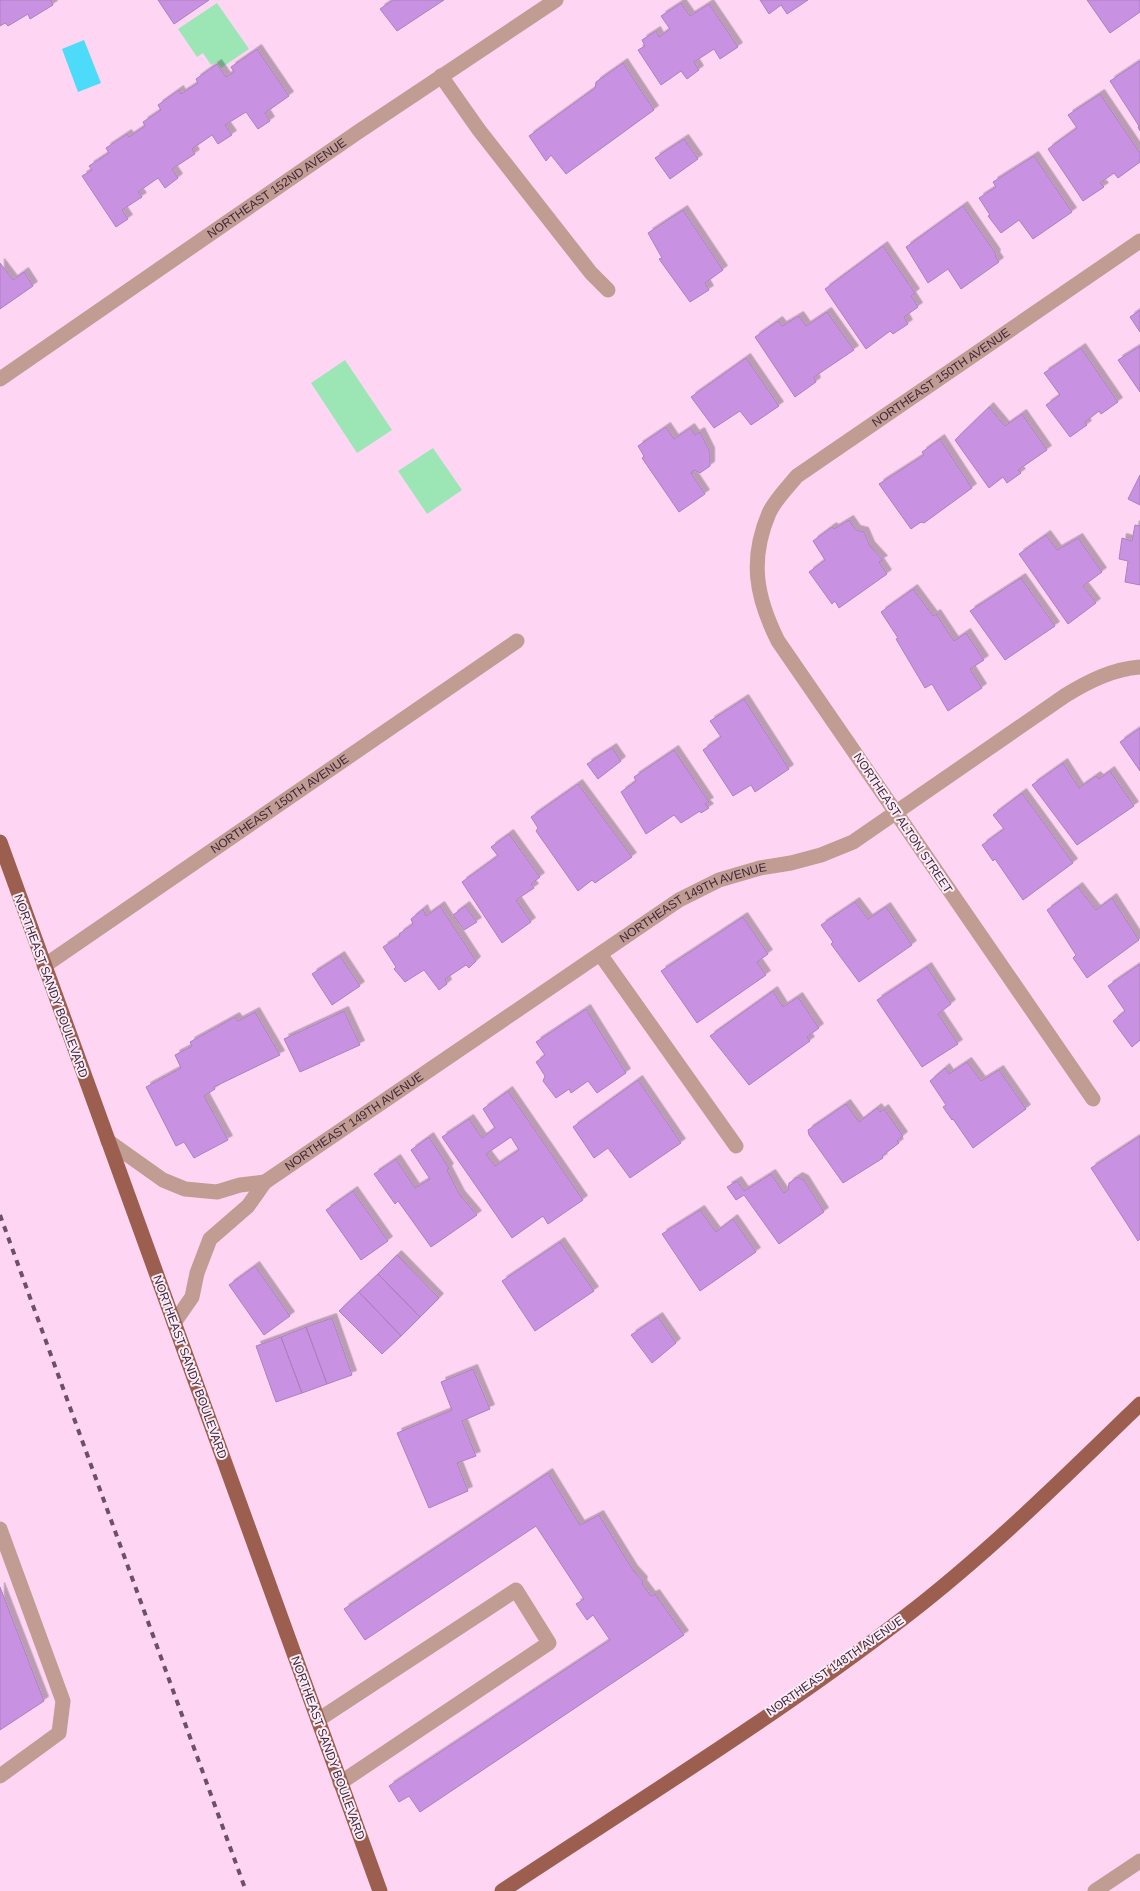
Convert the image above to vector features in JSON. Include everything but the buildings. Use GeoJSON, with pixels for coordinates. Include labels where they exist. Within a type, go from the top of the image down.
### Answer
{"type":"FeatureCollection","features":[{"type":"Feature","properties":{"kind":"main road","name":"NORTHEAST SANDY BOULEVARD"},"geometry":{"type":"LineString","coordinates":[[0,842],[380,1891]]}},
{"type":"Feature","properties":{"kind":"main road","name":"NORTHEAST 148TH AVENUE"},"geometry":{"type":"LineString","coordinates":[[502,1891],[724,1745],[907,1615],[998,1538],[1140,1404]]}},
{"type":"Feature","properties":{"kind":"street","name":"NORTHEAST 152ND AVENUE"},"geometry":{"type":"LineString","coordinates":[[0,379],[441,76],[556,0]]}},
{"type":"Feature","properties":{"kind":"street"},"geometry":{"type":"LineString","coordinates":[[441,76],[479,130],[591,273],[608,290]]}},
{"type":"Feature","properties":{"kind":"street","name":"NORTHEAST 150TH AVENUE"},"geometry":{"type":"LineString","coordinates":[[763,532],[770,512],[797,476],[1140,242]]}},
{"type":"Feature","properties":{"kind":"street","name":"NORTHEAST ALTON STREET"},"geometry":{"type":"LineString","coordinates":[[763,532],[756,574],[764,613],[778,641],[1093,1099]]}},
{"type":"Feature","properties":{"kind":"street","name":"NORTHEAST 150TH AVENUE"},"geometry":{"type":"LineString","coordinates":[[44,966],[517,641]]}},
{"type":"Feature","properties":{"kind":"street","name":"NORTHEAST 149TH AVENUE"},"geometry":{"type":"LineString","coordinates":[[174,1323],[192,1297],[197,1273],[210,1239],[248,1206],[265,1182],[679,900],[719,880],[760,868],[792,863],[821,855],[852,842],[896,814],[1066,695],[1091,680],[1126,668],[1140,667]]}},
{"type":"Feature","properties":{"kind":"street"},"geometry":{"type":"LineString","coordinates":[[600,954],[736,1146]]}},
{"type":"Feature","properties":{"kind":"street","name":"NORTHEAST 149TH AVENUE"},"geometry":{"type":"LineString","coordinates":[[108,1141],[163,1180],[185,1189],[217,1192],[265,1182]]}},
{"type":"Feature","properties":{"kind":"street"},"geometry":{"type":"LineString","coordinates":[[0,1529],[62,1701],[58,1733],[0,1776]]}},
{"type":"Feature","properties":{"kind":"street"},"geometry":{"type":"LineString","coordinates":[[318,1720],[516,1590],[549,1643],[340,1783]]}},
{"type":"Feature","properties":{"kind":"street"},"geometry":{"type":"LineString","coordinates":[[1096,1891],[1140,1861]]}},
{"type":"Feature","properties":{"kind":"green space"},"geometry":{"type":"Polygon","coordinates":[[[217,3],[249,49],[221,68],[217,62],[211,65],[203,53],[197,57],[178,29],[217,3]]]}},
{"type":"Feature","properties":{"kind":"green space"},"geometry":{"type":"Polygon","coordinates":[[[345,360],[392,430],[357,453],[311,383],[345,360]]]}},
{"type":"Feature","properties":{"kind":"green space"},"geometry":{"type":"Polygon","coordinates":[[[433,448],[462,490],[427,514],[398,471],[433,448]]]}},
{"type":"Feature","properties":{"kind":"water"},"geometry":{"type":"Polygon","coordinates":[[[84,40],[101,83],[78,92],[62,49],[84,40]]]}},
{"type":"Feature","properties":{"kind":"railway"},"geometry":{"type":"LineString","coordinates":[[0,1215],[246,1891]]}}]}
